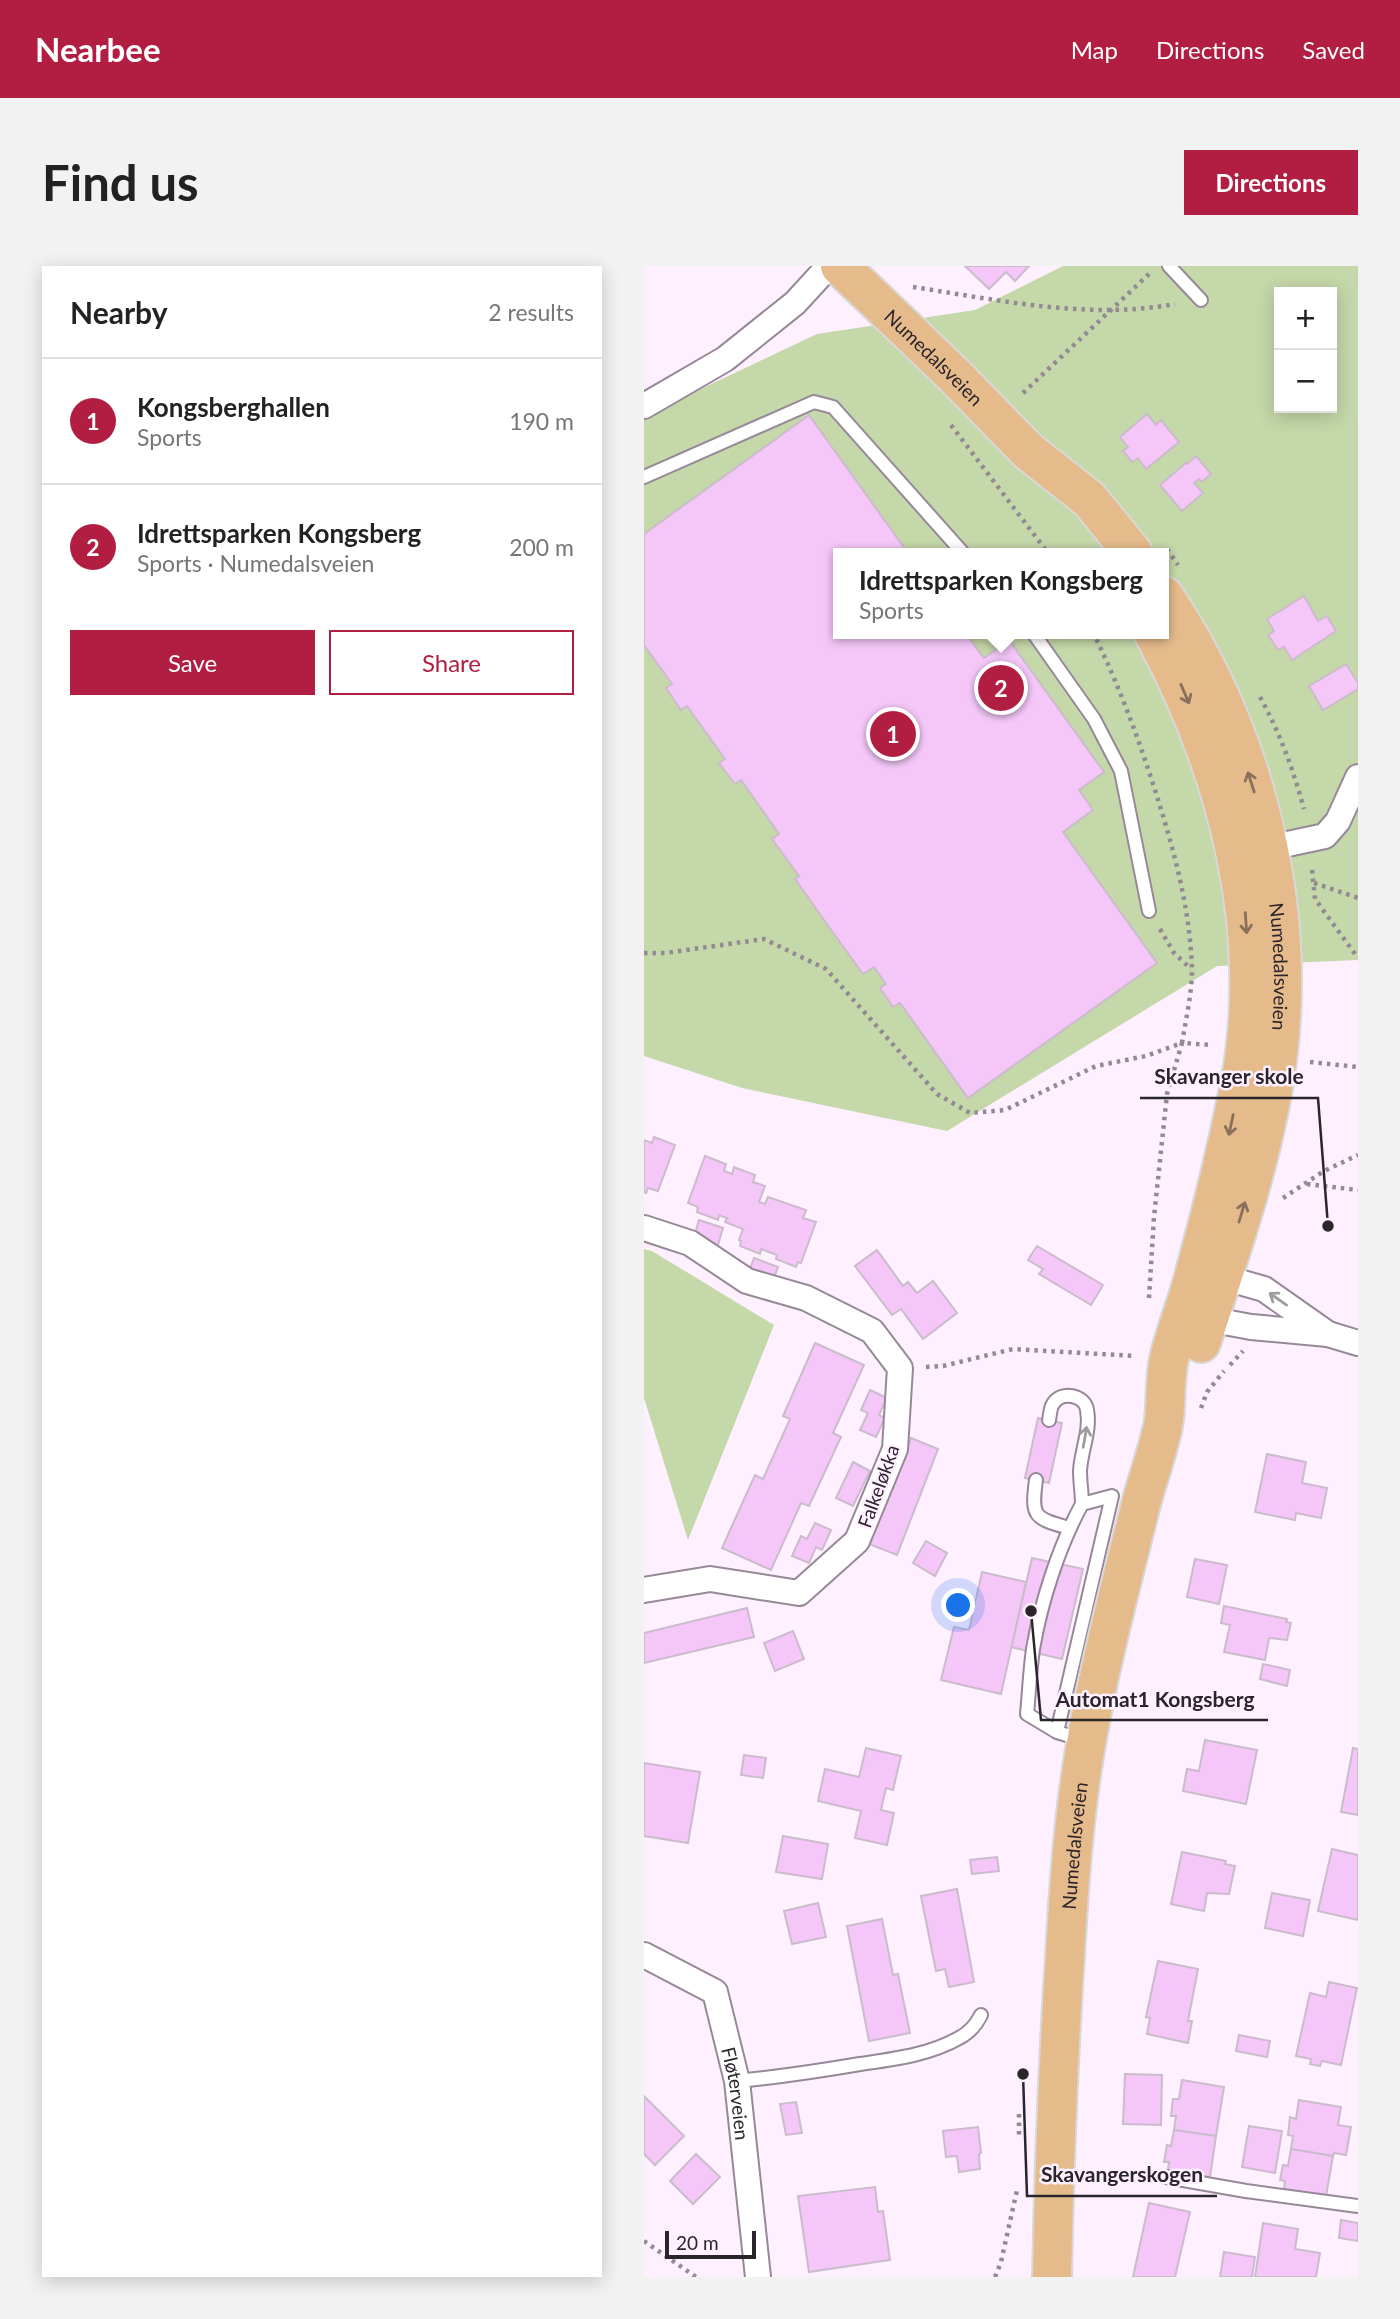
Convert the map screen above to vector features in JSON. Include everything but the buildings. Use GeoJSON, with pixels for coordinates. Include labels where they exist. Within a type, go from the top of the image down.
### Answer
{"type":"FeatureCollection","features":[{"type":"Feature","properties":{"kind":"main road","name":"Numedalsveien"},"geometry":{"type":"LineString","coordinates":[[840,266],[1028,451],[1089,499],[1129,548]]}},
{"type":"Feature","properties":{"kind":"main road","name":"Numedalsveien"},"geometry":{"type":"LineString","coordinates":[[1028,451],[1097,548]]}},
{"type":"Feature","properties":{"kind":"main road","name":"Numedalsveien"},"geometry":{"type":"LineString","coordinates":[[1052,2277],[1060,2028],[1076,1822],[1072,1737],[1104,1653],[1126,1499],[1180,1421],[1168,1361],[1206,1296],[1226,1152],[1247,1034],[1249,958],[1245,909],[1258,803],[1231,724],[1193,643],[1169,604]]}},
{"type":"Feature","properties":{"kind":"main road","name":"Numedalsveien"},"geometry":{"type":"LineString","coordinates":[[1157,639],[1180,683],[1199,728],[1224,805],[1253,852]]}},
{"type":"Feature","properties":{"kind":"street"},"geometry":{"type":"LineString","coordinates":[[644,406],[725,359],[795,303],[830,266]]}},
{"type":"Feature","properties":{"kind":"street"},"geometry":{"type":"LineString","coordinates":[[1253,852],[1325,836],[1338,821],[1358,777]]}},
{"type":"Feature","properties":{"kind":"street"},"geometry":{"type":"LineString","coordinates":[[644,1228],[690,1242],[747,1281],[806,1298],[872,1331],[900,1368]]}},
{"type":"Feature","properties":{"kind":"street"},"geometry":{"type":"LineString","coordinates":[[1206,1296],[1264,1289],[1328,1334]]}},
{"type":"Feature","properties":{"kind":"street"},"geometry":{"type":"LineString","coordinates":[[1206,1296],[1251,1327],[1328,1334],[1358,1343]]}},
{"type":"Feature","properties":{"kind":"street","name":"Falkeløkka"},"geometry":{"type":"LineString","coordinates":[[644,1590],[710,1579],[799,1593],[857,1541],[895,1449],[900,1368]]}},
{"type":"Feature","properties":{"kind":"street","name":"Fløterveien"},"geometry":{"type":"LineString","coordinates":[[644,1955],[715,1992],[737,2081],[758,2277]]}},
{"type":"Feature","properties":{"kind":"lane"},"geometry":{"type":"LineString","coordinates":[[1169,266],[1201,300]]}},
{"type":"Feature","properties":{"kind":"lane"},"geometry":{"type":"LineString","coordinates":[[644,477],[814,402],[833,407],[959,548]]}},
{"type":"Feature","properties":{"kind":"lane"},"geometry":{"type":"LineString","coordinates":[[1038,639],[1094,719],[1121,771],[1149,911]]}},
{"type":"Feature","properties":{"kind":"lane"},"geometry":{"type":"LineString","coordinates":[[1049,1420],[1053,1404],[1060,1397],[1072,1395],[1087,1405],[1088,1419],[1080,1470],[1082,1504],[1069,1528],[1046,1597],[1033,1649],[1027,1714],[1072,1737]]}},
{"type":"Feature","properties":{"kind":"lane"},"geometry":{"type":"LineString","coordinates":[[1036,1480],[1033,1504],[1035,1511],[1044,1521],[1069,1528]]}},
{"type":"Feature","properties":{"kind":"lane"},"geometry":{"type":"LineString","coordinates":[[1082,1504],[1126,1499]]}},
{"type":"Feature","properties":{"kind":"lane"},"geometry":{"type":"LineString","coordinates":[[737,2081],[792,2076],[910,2056],[961,2038],[971,2030],[981,2015]]}},
{"type":"Feature","properties":{"kind":"lane"},"geometry":{"type":"LineString","coordinates":[[1166,2177],[1358,2206]]}},
{"type":"Feature","properties":{"kind":"path"},"geometry":{"type":"LineString","coordinates":[[1023,393],[1158,266]]}},
{"type":"Feature","properties":{"kind":"path"},"geometry":{"type":"LineString","coordinates":[[912,287],[1054,308],[1110,310],[1201,300]]}},
{"type":"Feature","properties":{"kind":"path"},"geometry":{"type":"LineString","coordinates":[[948,422],[1044,548]]}},
{"type":"Feature","properties":{"kind":"path"},"geometry":{"type":"LineString","coordinates":[[1096,639],[1136,731],[1169,832],[1187,911],[1192,970],[1182,1043],[1167,1094],[1154,1217],[1149,1306]]}},
{"type":"Feature","properties":{"kind":"path"},"geometry":{"type":"LineString","coordinates":[[1312,870],[1315,898],[1358,958]]}},
{"type":"Feature","properties":{"kind":"path"},"geometry":{"type":"LineString","coordinates":[[1314,883],[1358,898]]}},
{"type":"Feature","properties":{"kind":"path"},"geometry":{"type":"LineString","coordinates":[[1149,911],[1174,953],[1192,970]]}},
{"type":"Feature","properties":{"kind":"path"},"geometry":{"type":"LineString","coordinates":[[644,953],[665,953],[764,939],[826,969],[937,1094],[970,1113],[1005,1110],[1096,1066],[1146,1056],[1182,1043],[1216,1045]]}},
{"type":"Feature","properties":{"kind":"path"},"geometry":{"type":"LineString","coordinates":[[1310,1062],[1358,1068]]}},
{"type":"Feature","properties":{"kind":"path"},"geometry":{"type":"LineString","coordinates":[[1274,1203],[1324,1171],[1358,1155]]}},
{"type":"Feature","properties":{"kind":"path"},"geometry":{"type":"LineString","coordinates":[[1307,1184],[1358,1190]]}},
{"type":"Feature","properties":{"kind":"path"},"geometry":{"type":"LineString","coordinates":[[1180,1421],[1219,1375],[1242,1353],[1244,1347]]}},
{"type":"Feature","properties":{"kind":"path"},"geometry":{"type":"LineString","coordinates":[[900,1368],[943,1366],[1013,1349],[1143,1357]]}},
{"type":"Feature","properties":{"kind":"path"},"geometry":{"type":"LineString","coordinates":[[1020,2107],[1018,2132],[1021,2142]]}},
{"type":"Feature","properties":{"kind":"path"},"geometry":{"type":"LineString","coordinates":[[995,2277],[1002,2262],[1017,2187]]}},
{"type":"Feature","properties":{"kind":"path"},"geometry":{"type":"LineString","coordinates":[[644,2241],[696,2277]]}},
{"type":"Feature","properties":{"kind":"green space"},"geometry":{"type":"Polygon","coordinates":[[[1063,266],[1358,266],[1358,960],[1217,966],[947,1131],[742,1088],[644,1056],[644,416],[817,334],[975,310],[1063,266]]]}},
{"type":"Feature","properties":{"kind":"green space"},"geometry":{"type":"Polygon","coordinates":[[[644,1249],[652,1251],[774,1325],[688,1540],[644,1398],[644,1249]]]}},
{"type":"Feature","properties":{"kind":"place","name":"Idrettsparken Kongsberg"},"geometry":{"type":"Point","coordinates":[1001,688]}},
{"type":"Feature","properties":{"kind":"place","name":"Kongsberghallen"},"geometry":{"type":"Point","coordinates":[893,734]}},
{"type":"Feature","properties":{"kind":"place","name":"Skavanger skole"},"geometry":{"type":"Point","coordinates":[1328,1226]}},
{"type":"Feature","properties":{"kind":"place","name":"Automat1 Kongsberg"},"geometry":{"type":"Point","coordinates":[1031,1611]}},
{"type":"Feature","properties":{"kind":"place","name":"Skavangerskogen"},"geometry":{"type":"Point","coordinates":[1023,2074]}}]}
